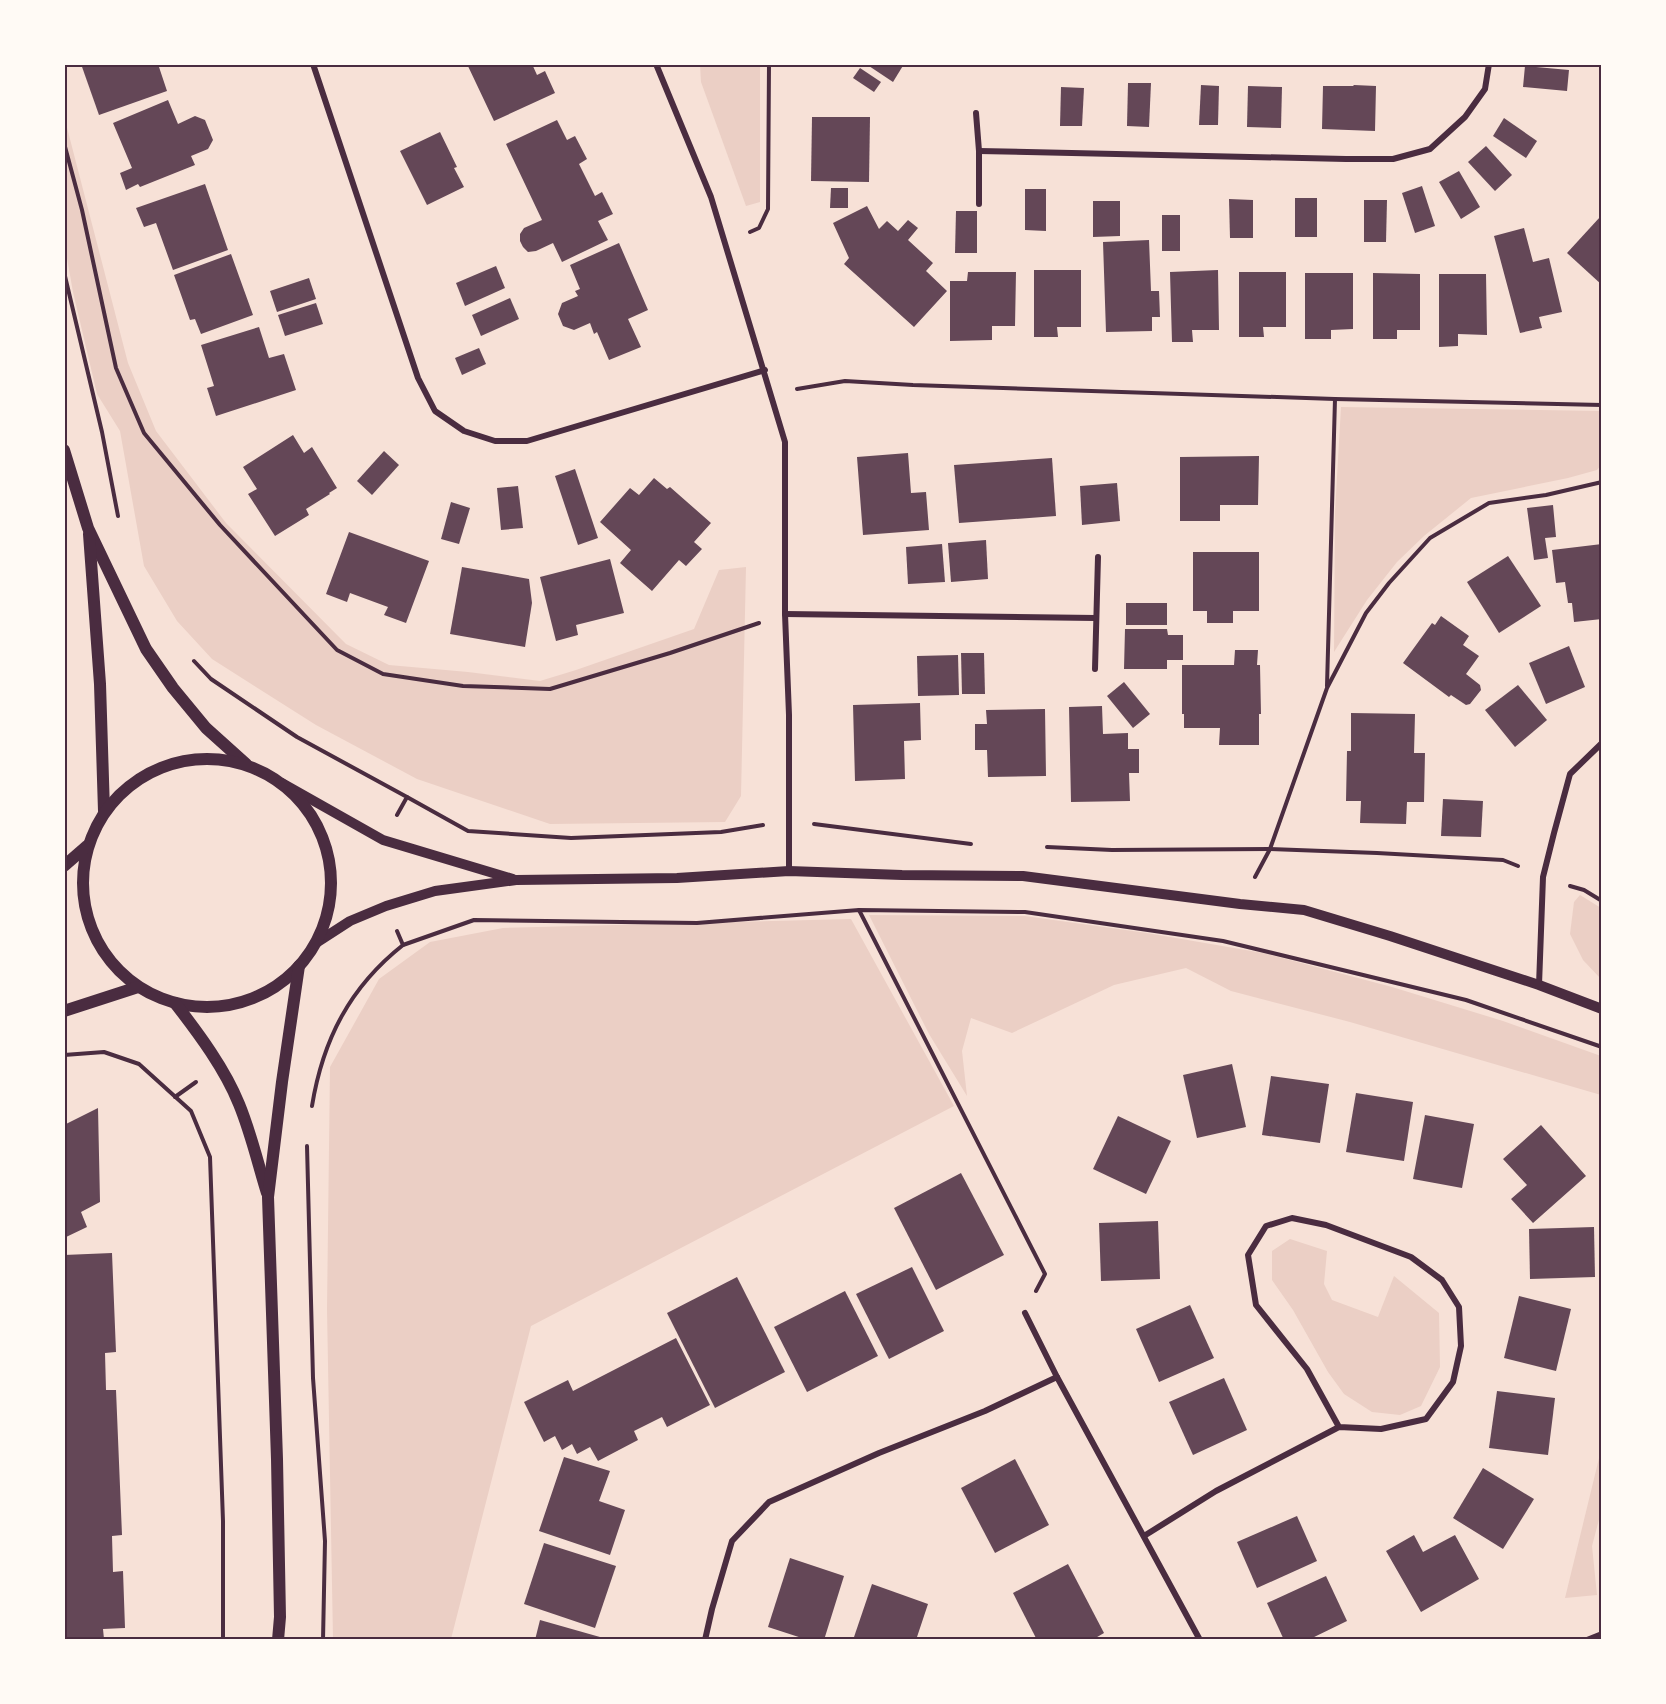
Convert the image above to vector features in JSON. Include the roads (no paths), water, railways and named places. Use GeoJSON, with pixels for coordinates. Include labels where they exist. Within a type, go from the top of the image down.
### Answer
{"type":"FeatureCollection","features":[{"type":"Feature","properties":{"kind":"main road"},"geometry":{"type":"LineString","coordinates":[[64,450],[88,528],[146,649],[173,688],[206,728],[246,764],[282,783],[307,808],[323,839],[331,874],[328,909],[316,943],[299,966],[273,988],[242,1002],[209,1008],[176,1003],[138,987],[108,960],[89,925],[82,886],[87,846],[104,811],[132,783],[167,764],[206,758],[246,764]]}},
{"type":"Feature","properties":{"kind":"main road"},"geometry":{"type":"LineString","coordinates":[[88,528],[100,684],[104,811]]}},
{"type":"Feature","properties":{"kind":"main road"},"geometry":{"type":"LineString","coordinates":[[64,866],[87,846]]}},
{"type":"Feature","properties":{"kind":"main road"},"geometry":{"type":"LineString","coordinates":[[278,1640],[280,1617],[277,1459],[268,1197],[299,966]]}},
{"type":"Feature","properties":{"kind":"main road"},"geometry":{"type":"LineString","coordinates":[[64,1011],[138,987]]}},
{"type":"Feature","properties":{"kind":"main road"},"geometry":{"type":"LineString","coordinates":[[176,1003],[219,1066],[239,1104],[268,1197]]}},
{"type":"Feature","properties":{"kind":"street"},"geometry":{"type":"LineString","coordinates":[[313,64],[418,378],[435,411],[464,431],[495,441],[527,441],[765,370]]}},
{"type":"Feature","properties":{"kind":"street"},"geometry":{"type":"LineString","coordinates":[[656,64],[711,197],[786,442],[785,614],[789,871]]}},
{"type":"Feature","properties":{"kind":"street"},"geometry":{"type":"LineString","coordinates":[[979,151],[1393,159],[1430,149],[1465,117],[1485,89],[1488,64]]}},
{"type":"Feature","properties":{"kind":"street"},"geometry":{"type":"LineString","coordinates":[[976,113],[979,204]]}},
{"type":"Feature","properties":{"kind":"street"},"geometry":{"type":"LineString","coordinates":[[1095,669],[1098,557]]}},
{"type":"Feature","properties":{"kind":"street"},"geometry":{"type":"LineString","coordinates":[[785,614],[1096,618]]}},
{"type":"Feature","properties":{"kind":"street"},"geometry":{"type":"LineString","coordinates":[[1539,985],[1543,877],[1570,774],[1602,743]]}},
{"type":"Feature","properties":{"kind":"street"},"geometry":{"type":"LineString","coordinates":[[282,783],[383,840],[516,880]]}},
{"type":"Feature","properties":{"kind":"street"},"geometry":{"type":"LineString","coordinates":[[316,943],[350,921],[386,906],[435,891],[516,880],[677,878],[789,871],[1023,876],[1304,910],[1539,985],[1602,1009]]}},
{"type":"Feature","properties":{"kind":"street"},"geometry":{"type":"LineString","coordinates":[[1144,1536],[1216,1491],[1339,1427],[1381,1429],[1426,1419],[1453,1382],[1461,1346],[1459,1306],[1442,1280],[1412,1257],[1326,1225],[1292,1218],[1266,1226],[1248,1255],[1256,1305],[1307,1369],[1339,1427]]}},
{"type":"Feature","properties":{"kind":"street"},"geometry":{"type":"LineString","coordinates":[[1025,1313],[1057,1377],[1200,1640]]}},
{"type":"Feature","properties":{"kind":"street"},"geometry":{"type":"LineString","coordinates":[[705,1640],[732,1541],[769,1502],[879,1453],[985,1411],[1057,1377]]}},
{"type":"Feature","properties":{"kind":"street"},"geometry":{"type":"LineString","coordinates":[[1587,1640],[1602,1634]]}}]}
